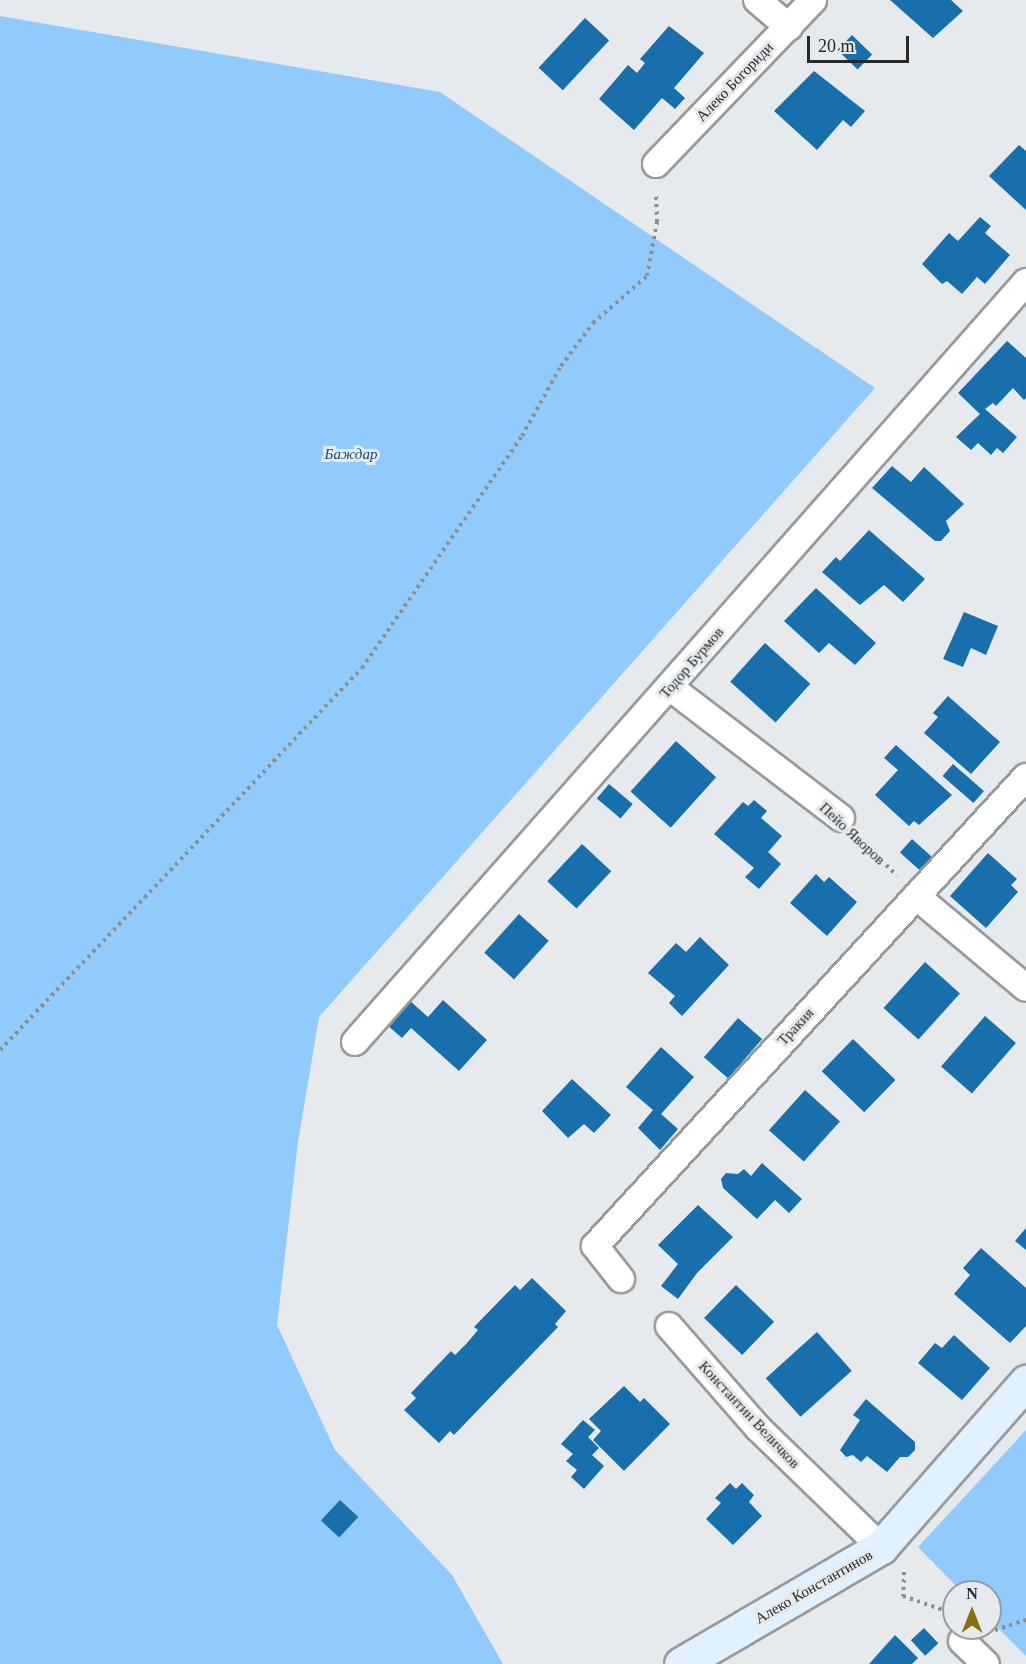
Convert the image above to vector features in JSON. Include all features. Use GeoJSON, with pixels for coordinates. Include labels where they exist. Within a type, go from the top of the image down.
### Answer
{"type":"FeatureCollection","features":[{"type":"Feature","properties":{"kind":"street"},"geometry":{"type":"LineString","coordinates":[[757,0],[789,27]]}},
{"type":"Feature","properties":{"kind":"street","name":"Алеко Богориди"},"geometry":{"type":"LineString","coordinates":[[656,164],[813,0]]}},
{"type":"Feature","properties":{"kind":"street","name":"Тодор Бурмов"},"geometry":{"type":"LineString","coordinates":[[355,1041],[671,688],[1026,282]]}},
{"type":"Feature","properties":{"kind":"street","name":"Пейо Яворов"},"geometry":{"type":"LineString","coordinates":[[671,688],[841,819]]}},
{"type":"Feature","properties":{"kind":"street","name":"Тракия"},"geometry":{"type":"LineString","coordinates":[[621,1279],[595,1246],[1026,777]]}},
{"type":"Feature","properties":{"kind":"street"},"geometry":{"type":"LineString","coordinates":[[916,896],[1026,988]]}},
{"type":"Feature","properties":{"kind":"street","name":"Константин Величков"},"geometry":{"type":"LineString","coordinates":[[669,1326],[758,1428],[881,1547]]}},
{"type":"Feature","properties":{"kind":"street","name":"Алеко Константинов"},"geometry":{"type":"LineString","coordinates":[[681,1664],[881,1547],[1026,1383]]}},
{"type":"Feature","properties":{"kind":"street"},"geometry":{"type":"LineString","coordinates":[[966,1640],[986,1664]]}},
{"type":"Feature","properties":{"kind":"path"},"geometry":{"type":"LineString","coordinates":[[0,1050],[362,668],[522,436],[568,358],[593,323],[647,276],[657,222],[656,164]]}},
{"type":"Feature","properties":{"kind":"path","name":"Пейо Яворов"},"geometry":{"type":"LineString","coordinates":[[841,819],[916,896]]}},
{"type":"Feature","properties":{"kind":"path"},"geometry":{"type":"LineString","coordinates":[[881,1547],[905,1565],[903,1596],[942,1607]]}},
{"type":"Feature","properties":{"kind":"green space","name":"Баждар"},"geometry":{"type":"Polygon","coordinates":[[[0,16],[440,92],[875,388],[319,1017],[298,1142],[277,1325],[335,1450],[452,1575],[503,1664],[0,1664],[0,16]]]}},
{"type":"Feature","properties":{"kind":"green space"},"geometry":{"type":"Polygon","coordinates":[[[1026,1430],[1026,1656],[1002,1632],[1002,1580],[950,1580],[918,1547],[1026,1430]]]}},
{"type":"Feature","properties":{"kind":"building"},"geometry":{"type":"Polygon","coordinates":[[[890,0],[951,0],[963,11],[933,38],[890,0]]]}},
{"type":"Feature","properties":{"kind":"building"},"geometry":{"type":"Polygon","coordinates":[[[585,18],[609,41],[563,90],[539,68],[585,18]]]}},
{"type":"Feature","properties":{"kind":"building"},"geometry":{"type":"Polygon","coordinates":[[[669,26],[704,53],[674,88],[685,98],[675,109],[662,98],[634,130],[599,99],[628,65],[637,73],[645,63],[640,59],[669,26]]]}},
{"type":"Feature","properties":{"kind":"building"},"geometry":{"type":"Polygon","coordinates":[[[852,35],[872,54],[858,70],[837,50],[852,35]]]}},
{"type":"Feature","properties":{"kind":"building"},"geometry":{"type":"Polygon","coordinates":[[[814,71],[865,111],[851,127],[843,120],[817,150],[774,111],[814,71]]]}},
{"type":"Feature","properties":{"kind":"building"},"geometry":{"type":"Polygon","coordinates":[[[1019,145],[1026,151],[1026,210],[989,176],[1019,145]]]}},
{"type":"Feature","properties":{"kind":"building"},"geometry":{"type":"Polygon","coordinates":[[[980,217],[991,226],[985,233],[1010,255],[985,284],[977,277],[962,294],[947,281],[942,284],[922,264],[949,233],[958,241],[980,217]]]}},
{"type":"Feature","properties":{"kind":"building"},"geometry":{"type":"Polygon","coordinates":[[[1007,341],[1026,358],[1026,398],[1024,400],[1013,388],[996,406],[993,403],[985,409],[1017,437],[1003,453],[997,448],[991,455],[978,443],[971,450],[956,437],[980,414],[958,393],[1007,341]]]}},
{"type":"Feature","properties":{"kind":"building"},"geometry":{"type":"Polygon","coordinates":[[[892,466],[911,482],[924,467],[964,504],[946,521],[950,531],[941,541],[935,541],[872,488],[892,466]]]}},
{"type":"Feature","properties":{"kind":"building"},"geometry":{"type":"Polygon","coordinates":[[[869,530],[925,579],[903,602],[884,585],[860,605],[822,572],[836,557],[840,561],[869,530]]]}},
{"type":"Feature","properties":{"kind":"building"},"geometry":{"type":"Polygon","coordinates":[[[816,588],[876,643],[855,665],[829,643],[819,653],[784,621],[816,588]]]}},
{"type":"Feature","properties":{"kind":"building"},"geometry":{"type":"Polygon","coordinates":[[[964,612],[998,626],[986,655],[971,648],[963,667],[943,659],[964,612]]]}},
{"type":"Feature","properties":{"kind":"building"},"geometry":{"type":"Polygon","coordinates":[[[765,643],[810,684],[776,722],[730,682],[765,643]]]}},
{"type":"Feature","properties":{"kind":"building"},"geometry":{"type":"Polygon","coordinates":[[[948,696],[1000,742],[971,774],[924,733],[938,717],[933,713],[948,696]]]}},
{"type":"Feature","properties":{"kind":"building"},"geometry":{"type":"Polygon","coordinates":[[[676,741],[716,777],[671,828],[630,792],[676,741]]]}},
{"type":"Feature","properties":{"kind":"building"},"geometry":{"type":"Polygon","coordinates":[[[896,745],[952,795],[919,825],[914,821],[909,826],[875,795],[898,770],[884,758],[896,745]]]}},
{"type":"Feature","properties":{"kind":"building"},"geometry":{"type":"Polygon","coordinates":[[[953,764],[984,791],[973,803],[943,776],[953,764]]]}},
{"type":"Feature","properties":{"kind":"building"},"geometry":{"type":"Polygon","coordinates":[[[609,784],[633,804],[621,818],[597,799],[609,784]]]}},
{"type":"Feature","properties":{"kind":"building"},"geometry":{"type":"Polygon","coordinates":[[[754,800],[767,811],[761,818],[782,836],[768,852],[781,864],[759,889],[745,877],[754,868],[714,834],[743,802],[748,806],[754,800]]]}},
{"type":"Feature","properties":{"kind":"building"},"geometry":{"type":"Polygon","coordinates":[[[912,839],[932,857],[920,870],[900,852],[912,839]]]}},
{"type":"Feature","properties":{"kind":"building"},"geometry":{"type":"Polygon","coordinates":[[[582,844],[611,871],[576,909],[547,881],[582,844]]]}},
{"type":"Feature","properties":{"kind":"building"},"geometry":{"type":"Polygon","coordinates":[[[988,853],[1017,879],[1011,885],[1018,892],[986,928],[950,896],[988,853]]]}},
{"type":"Feature","properties":{"kind":"building"},"geometry":{"type":"Polygon","coordinates":[[[816,874],[824,882],[829,877],[857,902],[827,936],[790,903],[816,874]]]}},
{"type":"Feature","properties":{"kind":"building"},"geometry":{"type":"Polygon","coordinates":[[[519,914],[549,941],[514,979],[484,953],[519,914]]]}},
{"type":"Feature","properties":{"kind":"building"},"geometry":{"type":"Polygon","coordinates":[[[700,937],[729,965],[682,1016],[669,1003],[675,996],[648,973],[676,943],[686,952],[700,937]]]}},
{"type":"Feature","properties":{"kind":"building"},"geometry":{"type":"Polygon","coordinates":[[[925,962],[960,993],[918,1040],[884,1008],[925,962]]]}},
{"type":"Feature","properties":{"kind":"building"},"geometry":{"type":"Polygon","coordinates":[[[409,1000],[428,1017],[443,1000],[487,1040],[459,1071],[411,1028],[402,1038],[386,1024],[409,1000]]]}},
{"type":"Feature","properties":{"kind":"building"},"geometry":{"type":"Polygon","coordinates":[[[985,1016],[1016,1043],[972,1093],[941,1067],[985,1016]]]}},
{"type":"Feature","properties":{"kind":"building"},"geometry":{"type":"Polygon","coordinates":[[[738,1018],[762,1039],[728,1078],[704,1057],[738,1018]]]}},
{"type":"Feature","properties":{"kind":"building"},"geometry":{"type":"Polygon","coordinates":[[[853,1039],[895,1080],[864,1112],[822,1071],[853,1039]]]}},
{"type":"Feature","properties":{"kind":"building"},"geometry":{"type":"Polygon","coordinates":[[[661,1047],[694,1077],[661,1114],[678,1129],[660,1150],[638,1128],[653,1110],[626,1087],[661,1047]]]}},
{"type":"Feature","properties":{"kind":"building"},"geometry":{"type":"Polygon","coordinates":[[[572,1079],[611,1115],[594,1133],[584,1124],[568,1138],[542,1111],[572,1079]]]}},
{"type":"Feature","properties":{"kind":"building"},"geometry":{"type":"Polygon","coordinates":[[[805,1090],[840,1121],[804,1162],[769,1130],[805,1090]]]}},
{"type":"Feature","properties":{"kind":"building"},"geometry":{"type":"Polygon","coordinates":[[[762,1163],[802,1199],[789,1213],[775,1200],[757,1219],[723,1188],[721,1179],[726,1173],[738,1174],[744,1169],[751,1176],[762,1163]]]}},
{"type":"Feature","properties":{"kind":"building"},"geometry":{"type":"Polygon","coordinates":[[[698,1205],[733,1237],[697,1273],[678,1299],[661,1286],[678,1264],[658,1245],[698,1205]]]}},
{"type":"Feature","properties":{"kind":"building"},"geometry":{"type":"Polygon","coordinates":[[[1026,1228],[1026,1250],[1015,1241],[1026,1228]]]}},
{"type":"Feature","properties":{"kind":"building"},"geometry":{"type":"Polygon","coordinates":[[[981,1248],[1026,1288],[1026,1326],[1010,1343],[954,1294],[970,1275],[963,1268],[981,1248]]]}},
{"type":"Feature","properties":{"kind":"building"},"geometry":{"type":"Polygon","coordinates":[[[532,1278],[566,1311],[555,1324],[558,1327],[454,1435],[450,1431],[439,1443],[404,1410],[416,1398],[411,1393],[451,1351],[455,1355],[467,1343],[478,1330],[474,1327],[515,1285],[520,1290],[532,1278]]]}},
{"type":"Feature","properties":{"kind":"building"},"geometry":{"type":"Polygon","coordinates":[[[736,1285],[774,1322],[742,1355],[704,1318],[736,1285]]]}},
{"type":"Feature","properties":{"kind":"building"},"geometry":{"type":"Polygon","coordinates":[[[817,1332],[852,1371],[801,1417],[766,1378],[817,1332]]]}},
{"type":"Feature","properties":{"kind":"building"},"geometry":{"type":"Polygon","coordinates":[[[954,1335],[990,1368],[962,1400],[918,1363],[935,1343],[942,1348],[954,1335]]]}},
{"type":"Feature","properties":{"kind":"building"},"geometry":{"type":"Polygon","coordinates":[[[624,1386],[640,1402],[644,1398],[670,1424],[624,1471],[593,1440],[601,1431],[589,1419],[624,1386]]]}},
{"type":"Feature","properties":{"kind":"building"},"geometry":{"type":"Polygon","coordinates":[[[866,1399],[915,1442],[915,1450],[908,1457],[900,1457],[887,1472],[867,1456],[861,1462],[853,1455],[846,1457],[840,1450],[860,1420],[853,1415],[866,1399]]]}},
{"type":"Feature","properties":{"kind":"building"},"geometry":{"type":"Polygon","coordinates":[[[583,1420],[595,1430],[588,1437],[599,1448],[592,1455],[604,1466],[584,1489],[571,1477],[577,1470],[566,1461],[573,1454],[561,1444],[583,1420]]]}},
{"type":"Feature","properties":{"kind":"building"},"geometry":{"type":"Polygon","coordinates":[[[730,1483],[736,1489],[742,1483],[754,1495],[749,1502],[762,1516],[733,1545],[706,1519],[721,1503],[715,1498],[730,1483]]]}},
{"type":"Feature","properties":{"kind":"building"},"geometry":{"type":"Polygon","coordinates":[[[340,1500],[358,1517],[339,1538],[321,1520],[340,1500]]]}},
{"type":"Feature","properties":{"kind":"building"},"geometry":{"type":"Polygon","coordinates":[[[924,1628],[938,1643],[925,1656],[911,1640],[924,1628]]]}},
{"type":"Feature","properties":{"kind":"building"},"geometry":{"type":"Polygon","coordinates":[[[895,1635],[918,1658],[912,1664],[869,1664],[895,1635]]]}}]}
